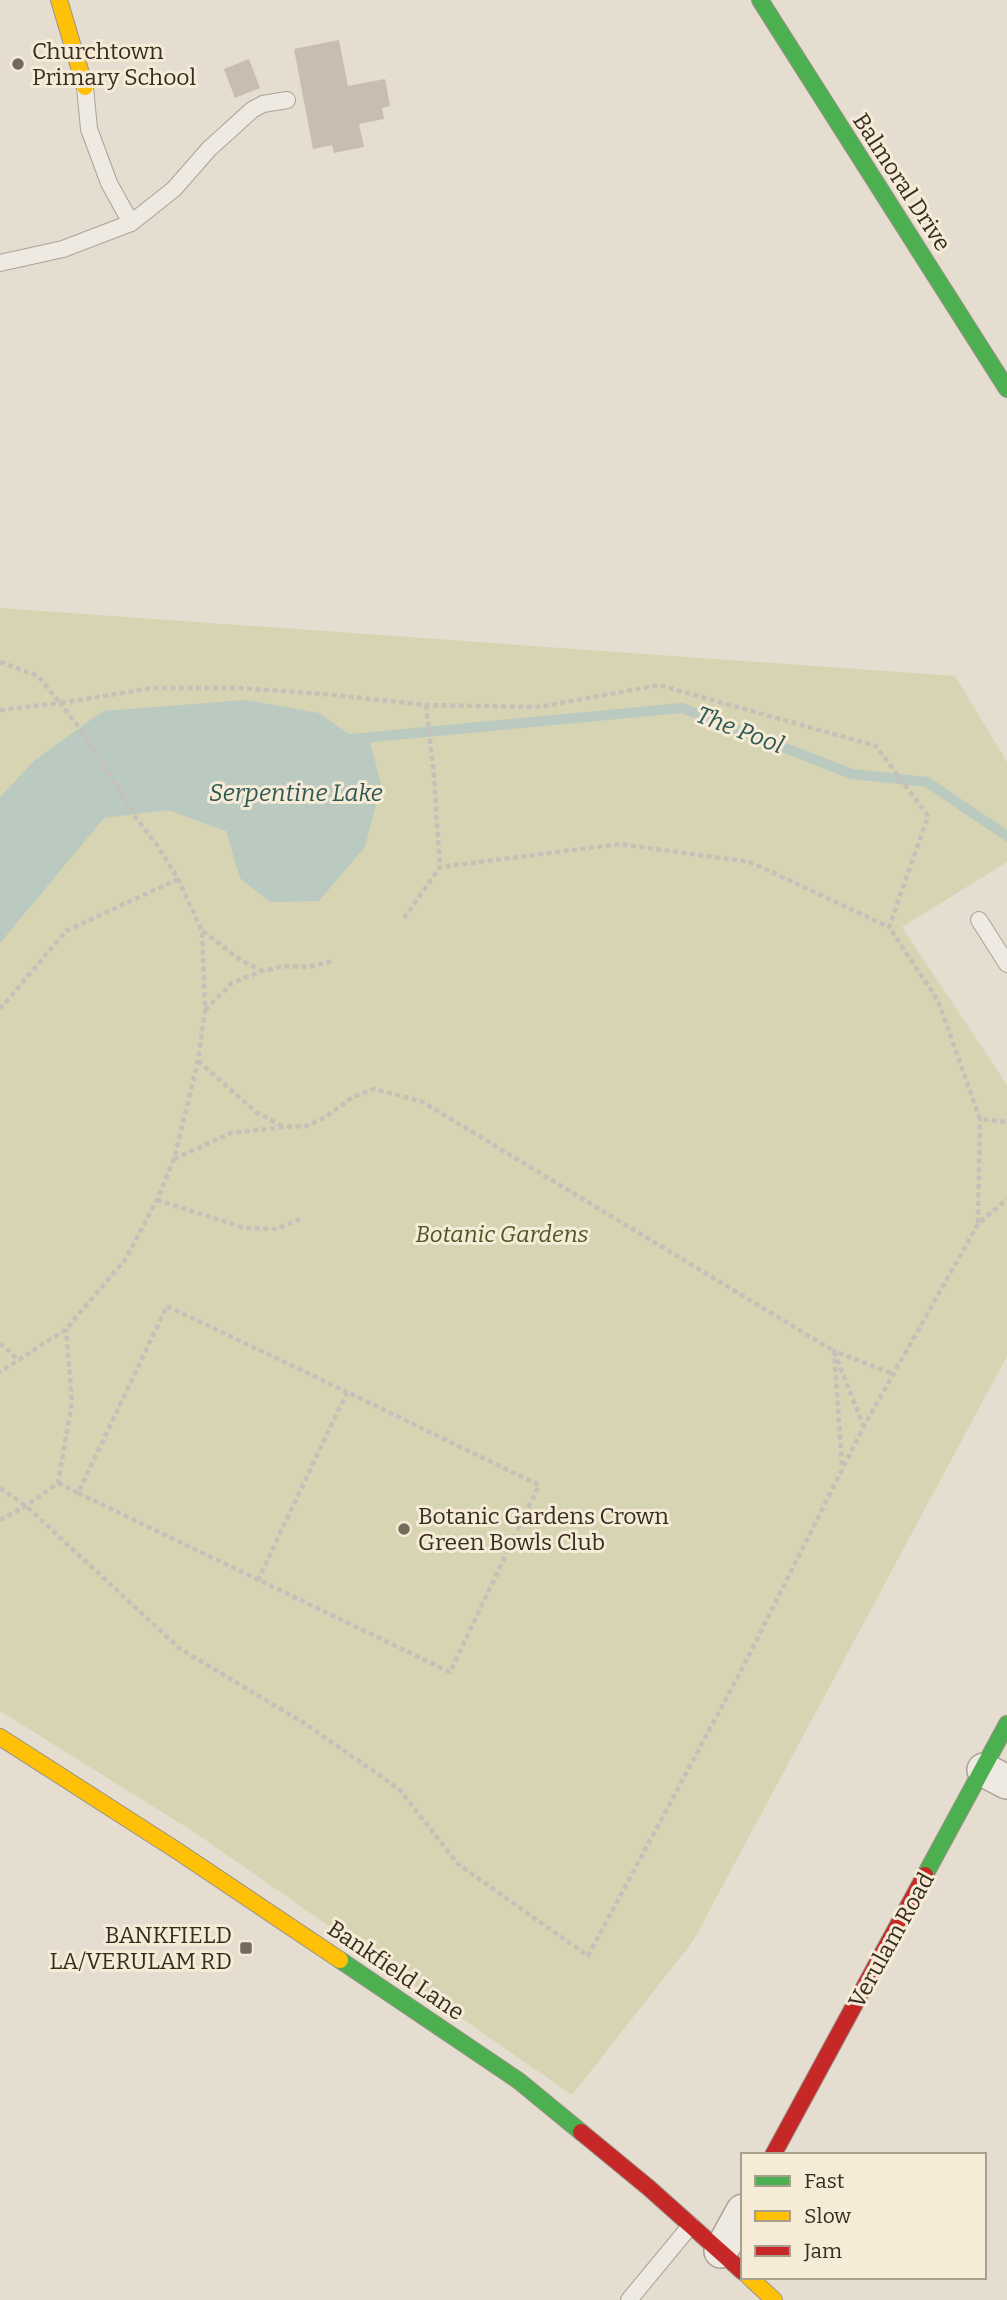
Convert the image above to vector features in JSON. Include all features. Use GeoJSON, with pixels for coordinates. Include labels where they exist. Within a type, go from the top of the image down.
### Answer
{"type":"FeatureCollection","features":[{"type":"Feature","properties":{"kind":"street"},"geometry":{"type":"LineString","coordinates":[[59,0],[85,87]]}},
{"type":"Feature","properties":{"kind":"street","name":"Balmoral Drive"},"geometry":{"type":"LineString","coordinates":[[760,0],[1007,389]]}},
{"type":"Feature","properties":{"kind":"street","name":"Verulam Road"},"geometry":{"type":"LineString","coordinates":[[775,2153],[995,1776],[1007,1724]]}},
{"type":"Feature","properties":{"kind":"street","name":"Bankfield Lane"},"geometry":{"type":"LineString","coordinates":[[0,1737],[191,1859],[519,2081],[732,2261]]}},
{"type":"Feature","properties":{"kind":"street"},"geometry":{"type":"LineString","coordinates":[[732,2261],[741,2220]]}},
{"type":"Feature","properties":{"kind":"street"},"geometry":{"type":"LineString","coordinates":[[751,2279],[774,2300]]}},
{"type":"Feature","properties":{"kind":"lane"},"geometry":{"type":"LineString","coordinates":[[85,87],[89,129],[109,183],[131,223]]}},
{"type":"Feature","properties":{"kind":"lane"},"geometry":{"type":"LineString","coordinates":[[0,263],[63,249],[131,223],[174,189],[209,149],[252,110],[263,104],[287,100]]}},
{"type":"Feature","properties":{"kind":"lane"},"geometry":{"type":"LineString","coordinates":[[979,920],[1007,964]]}},
{"type":"Feature","properties":{"kind":"lane"},"geometry":{"type":"LineString","coordinates":[[629,2300],[691,2225]]}},
{"type":"Feature","properties":{"kind":"path"},"geometry":{"type":"LineString","coordinates":[[0,662],[38,676],[81,730],[178,879],[202,931],[205,1010],[198,1061],[174,1159],[157,1200],[125,1261],[66,1329],[0,1372]]}},
{"type":"Feature","properties":{"kind":"path"},"geometry":{"type":"LineString","coordinates":[[0,710],[152,688],[239,688],[426,705],[539,707],[659,685],[876,746],[928,816],[889,927]]}},
{"type":"Feature","properties":{"kind":"path"},"geometry":{"type":"LineString","coordinates":[[404,918],[440,867],[426,705]]}},
{"type":"Feature","properties":{"kind":"path"},"geometry":{"type":"LineString","coordinates":[[440,867],[620,844],[750,862],[889,927],[938,1001],[980,1119],[978,1224]]}},
{"type":"Feature","properties":{"kind":"path"},"geometry":{"type":"LineString","coordinates":[[0,1009],[66,931],[178,879]]}},
{"type":"Feature","properties":{"kind":"path"},"geometry":{"type":"LineString","coordinates":[[202,931],[242,961],[262,971]]}},
{"type":"Feature","properties":{"kind":"path"},"geometry":{"type":"LineString","coordinates":[[205,1010],[232,983],[262,971],[283,966],[308,967],[333,961]]}},
{"type":"Feature","properties":{"kind":"path"},"geometry":{"type":"LineString","coordinates":[[198,1061],[256,1112],[283,1126]]}},
{"type":"Feature","properties":{"kind":"path"},"geometry":{"type":"LineString","coordinates":[[174,1159],[231,1133],[283,1126],[306,1126],[324,1118],[353,1097],[374,1089],[421,1101],[834,1351],[893,1374]]}},
{"type":"Feature","properties":{"kind":"path"},"geometry":{"type":"LineString","coordinates":[[980,1119],[1007,1122]]}},
{"type":"Feature","properties":{"kind":"path"},"geometry":{"type":"LineString","coordinates":[[0,1488],[26,1506],[179,1648],[304,1723],[399,1789],[458,1864],[588,1956],[741,1671],[864,1426],[978,1224],[1007,1199]]}},
{"type":"Feature","properties":{"kind":"path"},"geometry":{"type":"LineString","coordinates":[[157,1200],[245,1228],[276,1229],[303,1218]]}},
{"type":"Feature","properties":{"kind":"path"},"geometry":{"type":"LineString","coordinates":[[58,1483],[78,1493],[258,1580],[450,1672],[539,1485],[167,1306],[78,1493]]}},
{"type":"Feature","properties":{"kind":"path"},"geometry":{"type":"LineString","coordinates":[[0,1520],[26,1506],[58,1483],[72,1402],[66,1329]]}},
{"type":"Feature","properties":{"kind":"path"},"geometry":{"type":"LineString","coordinates":[[0,1343],[19,1361]]}},
{"type":"Feature","properties":{"kind":"path"},"geometry":{"type":"LineString","coordinates":[[834,1351],[864,1426]]}},
{"type":"Feature","properties":{"kind":"path"},"geometry":{"type":"LineString","coordinates":[[834,1351],[842,1468]]}},
{"type":"Feature","properties":{"kind":"path"},"geometry":{"type":"LineString","coordinates":[[258,1580],[347,1392]]}},
{"type":"Feature","properties":{"kind":"green space","name":"Botanic Gardens"},"geometry":{"type":"Polygon","coordinates":[[[0,608],[955,676],[1007,762],[1007,862],[902,927],[1007,1085],[1007,1356],[693,1941],[572,2095],[194,1832],[0,1711],[0,608]]]}},
{"type":"Feature","properties":{"kind":"water","name":"Serpentine Lake"},"geometry":{"type":"Polygon","coordinates":[[[245,700],[319,713],[362,743],[369,738],[381,785],[365,847],[319,901],[270,902],[240,878],[226,831],[168,810],[104,818],[0,943],[0,797],[35,760],[103,711],[245,700]]]}},
{"type":"Feature","properties":{"kind":"building"},"geometry":{"type":"Polygon","coordinates":[[[339,40],[348,86],[385,79],[390,106],[382,108],[384,119],[359,124],[364,147],[334,153],[332,145],[313,149],[294,49],[339,40]]]}},
{"type":"Feature","properties":{"kind":"building"},"geometry":{"type":"Polygon","coordinates":[[[249,59],[260,88],[235,98],[224,69],[249,59]]]}},
{"type":"Feature","properties":{"kind":"waterway","name":"The Pool"},"geometry":{"type":"LineString","coordinates":[[341,740],[682,708],[852,774],[927,782],[1007,836]]}},
{"type":"Feature","properties":{"kind":"traffic: fast"},"geometry":{"type":"LineString","coordinates":[[760,0],[1007,389]]}},
{"type":"Feature","properties":{"kind":"traffic: fast"},"geometry":{"type":"LineString","coordinates":[[925,1875],[1007,1724]]}},
{"type":"Feature","properties":{"kind":"traffic: fast"},"geometry":{"type":"LineString","coordinates":[[340,1960],[519,2081],[581,2132]]}},
{"type":"Feature","properties":{"kind":"traffic: slow"},"geometry":{"type":"LineString","coordinates":[[59,0],[85,87]]}},
{"type":"Feature","properties":{"kind":"traffic: slow"},"geometry":{"type":"LineString","coordinates":[[0,1737],[340,1960]]}},
{"type":"Feature","properties":{"kind":"traffic: slow"},"geometry":{"type":"LineString","coordinates":[[751,2279],[774,2300]]}},
{"type":"Feature","properties":{"kind":"traffic: jam"},"geometry":{"type":"LineString","coordinates":[[774,2153],[925,1875]]}},
{"type":"Feature","properties":{"kind":"traffic: jam"},"geometry":{"type":"LineString","coordinates":[[581,2132],[741,2270]]}},
{"type":"Feature","properties":{"kind":"place","name":"Churchtown Primary School"},"geometry":{"type":"Point","coordinates":[18,64]}},
{"type":"Feature","properties":{"kind":"place","name":"Botanic Gardens Crown Green Bowls Club"},"geometry":{"type":"Point","coordinates":[404,1529]}},
{"type":"Feature","properties":{"kind":"place","name":"BANKFIELD LA/VERULAM RD"},"geometry":{"type":"Point","coordinates":[246,1948]}}]}
